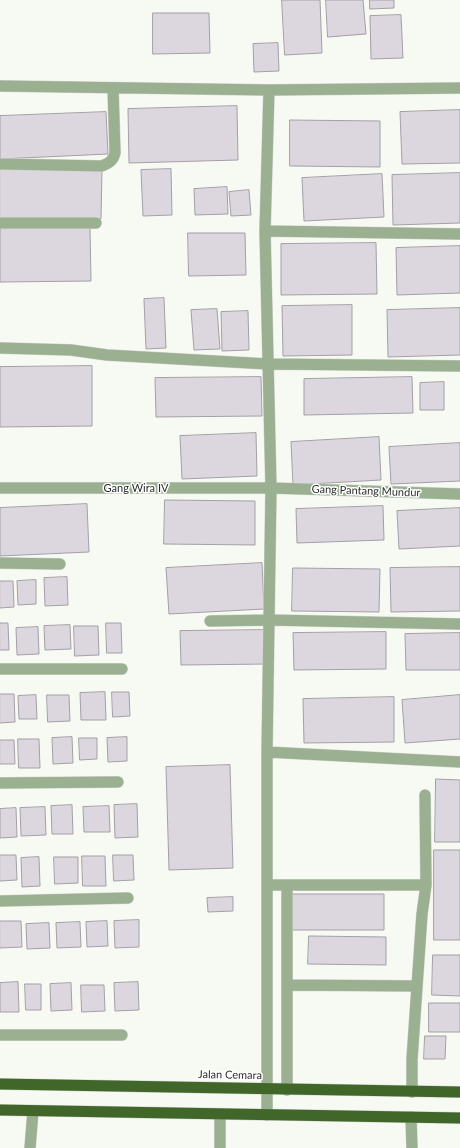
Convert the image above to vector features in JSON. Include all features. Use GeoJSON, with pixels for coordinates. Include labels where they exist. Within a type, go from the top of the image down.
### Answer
{"type":"FeatureCollection","features":[{"type":"Feature","properties":{"kind":"highway","name":"Jalan Cemara"},"geometry":{"type":"LineString","coordinates":[[0,1084],[460,1092]]}},
{"type":"Feature","properties":{"kind":"highway"},"geometry":{"type":"LineString","coordinates":[[0,1110],[460,1118]]}},
{"type":"Feature","properties":{"kind":"street"},"geometry":{"type":"LineString","coordinates":[[0,86],[269,90],[460,88]]}},
{"type":"Feature","properties":{"kind":"street"},"geometry":{"type":"LineString","coordinates":[[0,164],[102,166],[109,163],[113,160],[115,153],[113,88]]}},
{"type":"Feature","properties":{"kind":"street"},"geometry":{"type":"LineString","coordinates":[[267,1115],[267,752],[271,488],[265,231],[269,90]]}},
{"type":"Feature","properties":{"kind":"street"},"geometry":{"type":"LineString","coordinates":[[0,222],[96,223]]}},
{"type":"Feature","properties":{"kind":"street"},"geometry":{"type":"LineString","coordinates":[[265,231],[460,234]]}},
{"type":"Feature","properties":{"kind":"street"},"geometry":{"type":"LineString","coordinates":[[0,348],[71,350],[114,355],[268,364],[460,366]]}},
{"type":"Feature","properties":{"kind":"street","name":"Gang Wira IV"},"geometry":{"type":"LineString","coordinates":[[0,488],[271,488]]}},
{"type":"Feature","properties":{"kind":"street","name":"Gang Pantang Mundur"},"geometry":{"type":"LineString","coordinates":[[271,488],[460,494]]}},
{"type":"Feature","properties":{"kind":"street"},"geometry":{"type":"LineString","coordinates":[[0,563],[60,564]]}},
{"type":"Feature","properties":{"kind":"street"},"geometry":{"type":"LineString","coordinates":[[210,621],[270,620],[460,624]]}},
{"type":"Feature","properties":{"kind":"street"},"geometry":{"type":"LineString","coordinates":[[0,670],[122,669]]}},
{"type":"Feature","properties":{"kind":"street"},"geometry":{"type":"LineString","coordinates":[[267,752],[460,762]]}},
{"type":"Feature","properties":{"kind":"street"},"geometry":{"type":"LineString","coordinates":[[0,783],[118,782]]}},
{"type":"Feature","properties":{"kind":"street"},"geometry":{"type":"LineString","coordinates":[[412,1092],[412,1059],[422,914],[426,885],[425,795]]}},
{"type":"Feature","properties":{"kind":"street"},"geometry":{"type":"LineString","coordinates":[[267,885],[426,885]]}},
{"type":"Feature","properties":{"kind":"street"},"geometry":{"type":"LineString","coordinates":[[286,885],[287,1090]]}},
{"type":"Feature","properties":{"kind":"street"},"geometry":{"type":"LineString","coordinates":[[0,901],[128,898]]}},
{"type":"Feature","properties":{"kind":"street"},"geometry":{"type":"LineString","coordinates":[[287,985],[417,986]]}},
{"type":"Feature","properties":{"kind":"street"},"geometry":{"type":"LineString","coordinates":[[0,1034],[122,1035]]}},
{"type":"Feature","properties":{"kind":"street"},"geometry":{"type":"LineString","coordinates":[[30,1148],[34,1111]]}},
{"type":"Feature","properties":{"kind":"street"},"geometry":{"type":"LineString","coordinates":[[220,1114],[220,1148]]}},
{"type":"Feature","properties":{"kind":"street"},"geometry":{"type":"LineString","coordinates":[[411,1117],[412,1148]]}},
{"type":"Feature","properties":{"kind":"building"},"geometry":{"type":"Polygon","coordinates":[[[282,0],[320,0],[322,53],[285,55],[282,0]]]}},
{"type":"Feature","properties":{"kind":"building"},"geometry":{"type":"Polygon","coordinates":[[[326,0],[363,0],[366,34],[328,37],[326,0]]]}},
{"type":"Feature","properties":{"kind":"building"},"geometry":{"type":"Polygon","coordinates":[[[370,0],[394,0],[394,8],[370,9],[370,0]]]}},
{"type":"Feature","properties":{"kind":"building"},"geometry":{"type":"Polygon","coordinates":[[[153,13],[209,13],[210,53],[153,54],[153,13]]]}},
{"type":"Feature","properties":{"kind":"building"},"geometry":{"type":"Polygon","coordinates":[[[401,15],[403,58],[371,59],[370,16],[401,15]]]}},
{"type":"Feature","properties":{"kind":"building"},"geometry":{"type":"Polygon","coordinates":[[[278,43],[279,71],[254,72],[253,44],[278,43]]]}},
{"type":"Feature","properties":{"kind":"building"},"geometry":{"type":"Polygon","coordinates":[[[237,106],[238,160],[129,163],[128,109],[237,106]]]}},
{"type":"Feature","properties":{"kind":"building"},"geometry":{"type":"Polygon","coordinates":[[[460,110],[460,163],[402,164],[400,112],[460,110]]]}},
{"type":"Feature","properties":{"kind":"building"},"geometry":{"type":"Polygon","coordinates":[[[106,112],[108,154],[0,159],[0,116],[106,112]]]}},
{"type":"Feature","properties":{"kind":"building"},"geometry":{"type":"Polygon","coordinates":[[[290,120],[380,121],[380,167],[290,166],[290,120]]]}},
{"type":"Feature","properties":{"kind":"building"},"geometry":{"type":"Polygon","coordinates":[[[0,169],[102,170],[101,219],[0,218],[0,169]]]}},
{"type":"Feature","properties":{"kind":"building"},"geometry":{"type":"Polygon","coordinates":[[[171,169],[172,215],[143,216],[141,170],[171,169]]]}},
{"type":"Feature","properties":{"kind":"building"},"geometry":{"type":"Polygon","coordinates":[[[460,173],[460,223],[393,225],[392,175],[460,173]]]}},
{"type":"Feature","properties":{"kind":"building"},"geometry":{"type":"Polygon","coordinates":[[[382,174],[384,217],[304,221],[302,178],[382,174]]]}},
{"type":"Feature","properties":{"kind":"building"},"geometry":{"type":"Polygon","coordinates":[[[227,187],[228,214],[195,215],[194,189],[227,187]]]}},
{"type":"Feature","properties":{"kind":"building"},"geometry":{"type":"Polygon","coordinates":[[[249,190],[251,215],[231,216],[229,192],[249,190]]]}},
{"type":"Feature","properties":{"kind":"building"},"geometry":{"type":"Polygon","coordinates":[[[90,228],[91,281],[0,282],[0,229],[90,228]]]}},
{"type":"Feature","properties":{"kind":"building"},"geometry":{"type":"Polygon","coordinates":[[[188,233],[245,233],[246,275],[189,276],[188,233]]]}},
{"type":"Feature","properties":{"kind":"building"},"geometry":{"type":"Polygon","coordinates":[[[376,243],[377,294],[281,295],[281,244],[376,243]]]}},
{"type":"Feature","properties":{"kind":"building"},"geometry":{"type":"Polygon","coordinates":[[[460,246],[460,293],[397,295],[396,248],[460,246]]]}},
{"type":"Feature","properties":{"kind":"building"},"geometry":{"type":"Polygon","coordinates":[[[164,298],[166,348],[146,349],[144,299],[164,298]]]}},
{"type":"Feature","properties":{"kind":"building"},"geometry":{"type":"Polygon","coordinates":[[[352,305],[352,355],[283,356],[282,306],[352,305]]]}},
{"type":"Feature","properties":{"kind":"building"},"geometry":{"type":"Polygon","coordinates":[[[460,308],[460,355],[388,357],[387,310],[460,308]]]}},
{"type":"Feature","properties":{"kind":"building"},"geometry":{"type":"Polygon","coordinates":[[[217,309],[220,349],[194,350],[191,310],[217,309]]]}},
{"type":"Feature","properties":{"kind":"building"},"geometry":{"type":"Polygon","coordinates":[[[248,311],[249,350],[222,351],[221,312],[248,311]]]}},
{"type":"Feature","properties":{"kind":"building"},"geometry":{"type":"Polygon","coordinates":[[[92,366],[92,426],[0,427],[0,367],[92,366]]]}},
{"type":"Feature","properties":{"kind":"building"},"geometry":{"type":"Polygon","coordinates":[[[261,377],[262,416],[156,417],[155,378],[261,377]]]}},
{"type":"Feature","properties":{"kind":"building"},"geometry":{"type":"Polygon","coordinates":[[[412,377],[413,413],[304,415],[304,379],[412,377]]]}},
{"type":"Feature","properties":{"kind":"building"},"geometry":{"type":"Polygon","coordinates":[[[444,382],[444,410],[420,410],[420,383],[444,382]]]}},
{"type":"Feature","properties":{"kind":"building"},"geometry":{"type":"Polygon","coordinates":[[[256,433],[257,476],[182,479],[180,436],[256,433]]]}},
{"type":"Feature","properties":{"kind":"building"},"geometry":{"type":"Polygon","coordinates":[[[379,437],[381,480],[293,485],[291,442],[379,437]]]}},
{"type":"Feature","properties":{"kind":"building"},"geometry":{"type":"Polygon","coordinates":[[[460,443],[460,481],[391,484],[389,447],[460,443]]]}},
{"type":"Feature","properties":{"kind":"building"},"geometry":{"type":"Polygon","coordinates":[[[165,500],[255,501],[255,545],[164,544],[165,500]]]}},
{"type":"Feature","properties":{"kind":"building"},"geometry":{"type":"Polygon","coordinates":[[[87,504],[89,552],[0,556],[0,508],[87,504]]]}},
{"type":"Feature","properties":{"kind":"building"},"geometry":{"type":"Polygon","coordinates":[[[383,506],[384,540],[297,543],[296,509],[383,506]]]}},
{"type":"Feature","properties":{"kind":"building"},"geometry":{"type":"Polygon","coordinates":[[[460,508],[460,546],[399,549],[397,511],[460,508]]]}},
{"type":"Feature","properties":{"kind":"building"},"geometry":{"type":"Polygon","coordinates":[[[262,563],[264,609],[169,614],[166,568],[262,563]]]}},
{"type":"Feature","properties":{"kind":"building"},"geometry":{"type":"Polygon","coordinates":[[[460,567],[460,611],[391,612],[390,568],[460,567]]]}},
{"type":"Feature","properties":{"kind":"building"},"geometry":{"type":"Polygon","coordinates":[[[293,568],[380,569],[379,612],[292,611],[293,568]]]}},
{"type":"Feature","properties":{"kind":"building"},"geometry":{"type":"Polygon","coordinates":[[[67,577],[68,605],[45,606],[44,578],[67,577]]]}},
{"type":"Feature","properties":{"kind":"building"},"geometry":{"type":"Polygon","coordinates":[[[36,580],[36,604],[18,605],[17,581],[36,580]]]}},
{"type":"Feature","properties":{"kind":"building"},"geometry":{"type":"Polygon","coordinates":[[[0,581],[13,581],[14,607],[0,608],[0,581]]]}},
{"type":"Feature","properties":{"kind":"building"},"geometry":{"type":"Polygon","coordinates":[[[0,623],[8,623],[9,650],[0,650],[0,623]]]}},
{"type":"Feature","properties":{"kind":"building"},"geometry":{"type":"Polygon","coordinates":[[[106,623],[121,623],[122,653],[107,653],[106,623]]]}},
{"type":"Feature","properties":{"kind":"building"},"geometry":{"type":"Polygon","coordinates":[[[70,625],[71,649],[45,650],[44,626],[70,625]]]}},
{"type":"Feature","properties":{"kind":"building"},"geometry":{"type":"Polygon","coordinates":[[[74,626],[98,626],[99,655],[75,656],[74,626]]]}},
{"type":"Feature","properties":{"kind":"building"},"geometry":{"type":"Polygon","coordinates":[[[38,627],[39,654],[17,655],[16,628],[38,627]]]}},
{"type":"Feature","properties":{"kind":"building"},"geometry":{"type":"Polygon","coordinates":[[[267,630],[268,664],[181,665],[180,631],[267,630]]]}},
{"type":"Feature","properties":{"kind":"building"},"geometry":{"type":"Polygon","coordinates":[[[386,632],[386,669],[294,670],[293,633],[386,632]]]}},
{"type":"Feature","properties":{"kind":"building"},"geometry":{"type":"Polygon","coordinates":[[[460,633],[460,670],[406,670],[405,634],[460,633]]]}},
{"type":"Feature","properties":{"kind":"building"},"geometry":{"type":"Polygon","coordinates":[[[105,692],[106,720],[81,720],[80,693],[105,692]]]}},
{"type":"Feature","properties":{"kind":"building"},"geometry":{"type":"Polygon","coordinates":[[[112,692],[129,692],[130,716],[113,717],[112,692]]]}},
{"type":"Feature","properties":{"kind":"building"},"geometry":{"type":"Polygon","coordinates":[[[0,694],[14,694],[15,722],[0,723],[0,694]]]}},
{"type":"Feature","properties":{"kind":"building"},"geometry":{"type":"Polygon","coordinates":[[[36,695],[37,719],[19,719],[18,696],[36,695]]]}},
{"type":"Feature","properties":{"kind":"building"},"geometry":{"type":"Polygon","coordinates":[[[47,695],[69,695],[70,721],[48,722],[47,695]]]}},
{"type":"Feature","properties":{"kind":"building"},"geometry":{"type":"Polygon","coordinates":[[[460,695],[460,739],[405,743],[402,700],[460,695]]]}},
{"type":"Feature","properties":{"kind":"building"},"geometry":{"type":"Polygon","coordinates":[[[394,697],[394,742],[304,743],[303,699],[394,697]]]}},
{"type":"Feature","properties":{"kind":"building"},"geometry":{"type":"Polygon","coordinates":[[[72,737],[73,763],[53,764],[52,738],[72,737]]]}},
{"type":"Feature","properties":{"kind":"building"},"geometry":{"type":"Polygon","coordinates":[[[127,737],[127,761],[108,762],[107,738],[127,737]]]}},
{"type":"Feature","properties":{"kind":"building"},"geometry":{"type":"Polygon","coordinates":[[[79,738],[97,738],[97,759],[80,760],[79,738]]]}},
{"type":"Feature","properties":{"kind":"building"},"geometry":{"type":"Polygon","coordinates":[[[18,739],[39,739],[40,768],[19,768],[18,739]]]}},
{"type":"Feature","properties":{"kind":"building"},"geometry":{"type":"Polygon","coordinates":[[[0,740],[14,740],[15,764],[0,764],[0,740]]]}},
{"type":"Feature","properties":{"kind":"building"},"geometry":{"type":"Polygon","coordinates":[[[230,765],[233,868],[169,870],[166,767],[230,765]]]}},
{"type":"Feature","properties":{"kind":"building"},"geometry":{"type":"Polygon","coordinates":[[[436,779],[460,780],[460,842],[435,842],[436,779]]]}},
{"type":"Feature","properties":{"kind":"building"},"geometry":{"type":"Polygon","coordinates":[[[137,804],[138,837],[115,838],[114,805],[137,804]]]}},
{"type":"Feature","properties":{"kind":"building"},"geometry":{"type":"Polygon","coordinates":[[[72,805],[73,834],[52,834],[51,806],[72,805]]]}},
{"type":"Feature","properties":{"kind":"building"},"geometry":{"type":"Polygon","coordinates":[[[109,806],[110,832],[84,832],[83,807],[109,806]]]}},
{"type":"Feature","properties":{"kind":"building"},"geometry":{"type":"Polygon","coordinates":[[[45,807],[46,835],[21,836],[20,808],[45,807]]]}},
{"type":"Feature","properties":{"kind":"building"},"geometry":{"type":"Polygon","coordinates":[[[16,808],[17,837],[0,838],[0,809],[16,808]]]}},
{"type":"Feature","properties":{"kind":"building"},"geometry":{"type":"Polygon","coordinates":[[[434,850],[460,850],[460,940],[434,940],[434,850]]]}},
{"type":"Feature","properties":{"kind":"building"},"geometry":{"type":"Polygon","coordinates":[[[0,855],[16,855],[17,880],[0,881],[0,855]]]}},
{"type":"Feature","properties":{"kind":"building"},"geometry":{"type":"Polygon","coordinates":[[[113,855],[133,855],[134,880],[114,881],[113,855]]]}},
{"type":"Feature","properties":{"kind":"building"},"geometry":{"type":"Polygon","coordinates":[[[82,856],[105,856],[106,886],[83,886],[82,856]]]}},
{"type":"Feature","properties":{"kind":"building"},"geometry":{"type":"Polygon","coordinates":[[[39,857],[40,886],[22,887],[21,858],[39,857]]]}},
{"type":"Feature","properties":{"kind":"building"},"geometry":{"type":"Polygon","coordinates":[[[54,857],[78,857],[78,883],[55,884],[54,857]]]}},
{"type":"Feature","properties":{"kind":"building"},"geometry":{"type":"Polygon","coordinates":[[[290,894],[384,894],[384,930],[290,930],[290,894]]]}},
{"type":"Feature","properties":{"kind":"building"},"geometry":{"type":"Polygon","coordinates":[[[233,897],[233,911],[208,912],[207,898],[233,897]]]}},
{"type":"Feature","properties":{"kind":"building"},"geometry":{"type":"Polygon","coordinates":[[[139,920],[139,947],[115,948],[114,921],[139,920]]]}},
{"type":"Feature","properties":{"kind":"building"},"geometry":{"type":"Polygon","coordinates":[[[0,921],[21,921],[22,947],[0,948],[0,921]]]}},
{"type":"Feature","properties":{"kind":"building"},"geometry":{"type":"Polygon","coordinates":[[[107,921],[108,946],[87,947],[86,922],[107,921]]]}},
{"type":"Feature","properties":{"kind":"building"},"geometry":{"type":"Polygon","coordinates":[[[80,922],[81,947],[57,948],[56,923],[80,922]]]}},
{"type":"Feature","properties":{"kind":"building"},"geometry":{"type":"Polygon","coordinates":[[[49,923],[50,948],[27,949],[26,924],[49,923]]]}},
{"type":"Feature","properties":{"kind":"building"},"geometry":{"type":"Polygon","coordinates":[[[309,936],[386,937],[386,965],[308,964],[309,936]]]}},
{"type":"Feature","properties":{"kind":"building"},"geometry":{"type":"Polygon","coordinates":[[[433,955],[460,955],[460,996],[432,995],[433,955]]]}},
{"type":"Feature","properties":{"kind":"building"},"geometry":{"type":"Polygon","coordinates":[[[18,982],[19,1012],[0,1012],[0,983],[18,982]]]}},
{"type":"Feature","properties":{"kind":"building"},"geometry":{"type":"Polygon","coordinates":[[[138,982],[139,1010],[115,1011],[114,983],[138,982]]]}},
{"type":"Feature","properties":{"kind":"building"},"geometry":{"type":"Polygon","coordinates":[[[71,983],[72,1010],[51,1011],[50,984],[71,983]]]}},
{"type":"Feature","properties":{"kind":"building"},"geometry":{"type":"Polygon","coordinates":[[[25,984],[41,984],[41,1010],[26,1010],[25,984]]]}},
{"type":"Feature","properties":{"kind":"building"},"geometry":{"type":"Polygon","coordinates":[[[81,985],[104,985],[105,1011],[82,1012],[81,985]]]}},
{"type":"Feature","properties":{"kind":"building"},"geometry":{"type":"Polygon","coordinates":[[[429,1003],[460,1003],[460,1032],[429,1032],[429,1003]]]}},
{"type":"Feature","properties":{"kind":"building"},"geometry":{"type":"Polygon","coordinates":[[[425,1036],[446,1036],[445,1059],[424,1059],[425,1036]]]}}]}
